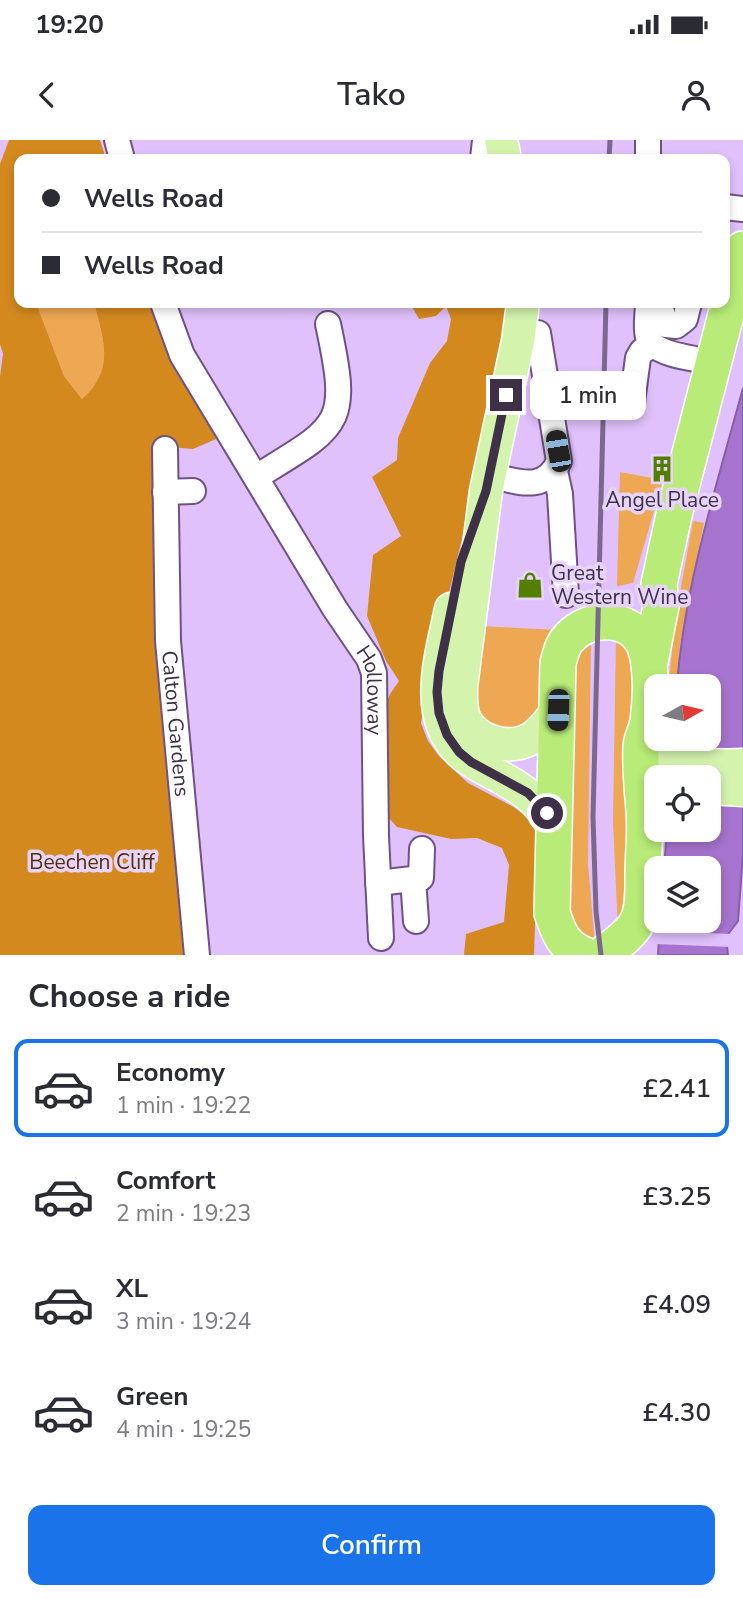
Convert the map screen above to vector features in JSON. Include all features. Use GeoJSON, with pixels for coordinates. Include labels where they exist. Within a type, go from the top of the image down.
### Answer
{"type":"FeatureCollection","features":[{"type":"Feature","properties":{"kind":"highway"},"geometry":{"type":"LineString","coordinates":[[730,289],[735,266]]}},
{"type":"Feature","properties":{"kind":"highway"},"geometry":{"type":"LineString","coordinates":[[650,674],[661,606],[659,584],[726,308]]}},
{"type":"Feature","properties":{"kind":"highway"},"geometry":{"type":"LineString","coordinates":[[547,955],[552,914],[558,663],[562,648],[580,629],[591,624],[614,621],[636,609],[659,584]]}},
{"type":"Feature","properties":{"kind":"highway"},"geometry":{"type":"LineString","coordinates":[[614,621],[635,632],[643,643],[650,662]]}},
{"type":"Feature","properties":{"kind":"highway"},"geometry":{"type":"LineString","coordinates":[[644,733],[641,741],[640,786],[644,793]]}},
{"type":"Feature","properties":{"kind":"highway"},"geometry":{"type":"LineString","coordinates":[[602,955],[637,923],[643,899],[647,842]]}},
{"type":"Feature","properties":{"kind":"highway"},"geometry":{"type":"LineString","coordinates":[[552,914],[560,938],[568,946],[585,955]]}},
{"type":"Feature","properties":{"kind":"main road"},"geometry":{"type":"LineString","coordinates":[[522,308],[488,483],[462,677],[461,706],[466,721],[478,733],[491,742],[507,745],[531,738],[544,729],[558,710]]}},
{"type":"Feature","properties":{"kind":"main road"},"geometry":{"type":"LineString","coordinates":[[488,483],[461,562],[439,671],[439,713],[447,735],[459,752],[471,762],[528,793],[547,813],[554,830]]}},
{"type":"Feature","properties":{"kind":"main road"},"geometry":{"type":"LineString","coordinates":[[658,751],[671,762],[743,765]]}},
{"type":"Feature","properties":{"kind":"main road"},"geometry":{"type":"LineString","coordinates":[[721,789],[743,790]]}},
{"type":"Feature","properties":{"kind":"street","name":"Holloway"},"geometry":{"type":"LineString","coordinates":[[165,308],[182,355],[335,609],[369,659],[374,673],[381,938]]}},
{"type":"Feature","properties":{"kind":"street"},"geometry":{"type":"LineString","coordinates":[[655,308],[648,336],[652,346],[660,351],[714,362]]}},
{"type":"Feature","properties":{"kind":"street"},"geometry":{"type":"LineString","coordinates":[[656,308],[666,325],[676,326],[685,319],[688,308]]}},
{"type":"Feature","properties":{"kind":"street"},"geometry":{"type":"LineString","coordinates":[[256,477],[318,439],[328,428],[338,402],[340,383],[328,324]]}},
{"type":"Feature","properties":{"kind":"street"},"geometry":{"type":"LineString","coordinates":[[488,483],[537,483],[548,478],[559,461],[538,333]]}},
{"type":"Feature","properties":{"kind":"street"},"geometry":{"type":"LineString","coordinates":[[632,402],[638,358],[642,351],[652,346]]}},
{"type":"Feature","properties":{"kind":"street","name":"Calton Gardens"},"geometry":{"type":"LineString","coordinates":[[165,449],[169,641],[197,955]]}},
{"type":"Feature","properties":{"kind":"street"},"geometry":{"type":"LineString","coordinates":[[555,471],[560,494],[566,595]]}},
{"type":"Feature","properties":{"kind":"street"},"geometry":{"type":"LineString","coordinates":[[165,492],[193,491]]}},
{"type":"Feature","properties":{"kind":"street"},"geometry":{"type":"LineString","coordinates":[[378,883],[421,878],[422,849]]}},
{"type":"Feature","properties":{"kind":"street"},"geometry":{"type":"LineString","coordinates":[[413,879],[416,921]]}},
{"type":"Feature","properties":{"kind":"shaded area"},"geometry":{"type":"Polygon","coordinates":[[[38,308],[95,308],[104,355],[99,377],[82,399],[64,376],[38,308]]]}},
{"type":"Feature","properties":{"kind":"shaded area"},"geometry":{"type":"Polygon","coordinates":[[[743,388],[743,854],[738,921],[726,937],[728,955],[658,955],[659,933],[721,933],[721,856],[665,856],[666,842],[721,842],[721,765],[671,765],[671,751],[721,751],[721,674],[678,674],[694,574],[743,388]]]}},
{"type":"Feature","properties":{"kind":"shaded area"},"geometry":{"type":"Polygon","coordinates":[[[620,472],[663,480],[633,583],[617,586],[620,472]]]}},
{"type":"Feature","properties":{"kind":"shaded area"},"geometry":{"type":"Polygon","coordinates":[[[693,521],[704,523],[680,644],[678,674],[669,674],[677,609],[693,521]]]}},
{"type":"Feature","properties":{"kind":"shaded area"},"geometry":{"type":"Polygon","coordinates":[[[478,626],[558,630],[544,698],[533,721],[521,728],[498,729],[485,722],[474,707],[478,626]]]}},
{"type":"Feature","properties":{"kind":"shaded area"},"geometry":{"type":"Polygon","coordinates":[[[591,636],[588,864],[595,945],[561,919],[569,666],[591,636]]]}},
{"type":"Feature","properties":{"kind":"shaded area"},"geometry":{"type":"Polygon","coordinates":[[[616,637],[634,654],[629,889],[618,930],[613,822],[616,637]]]}},
{"type":"Feature","properties":{"kind":"green space","name":"Beechen Cliff"},"geometry":{"type":"Polygon","coordinates":[[[9,140],[100,140],[104,154],[14,154],[14,308],[38,308],[64,376],[82,399],[99,377],[103,366],[103,342],[95,308],[153,308],[168,356],[223,436],[193,449],[158,446],[193,955],[0,955],[0,377],[3,354],[0,344],[0,164],[9,140]]]}},
{"type":"Feature","properties":{"kind":"green space"},"geometry":{"type":"Polygon","coordinates":[[[413,308],[444,308],[436,316],[419,319],[413,308]]]}},
{"type":"Feature","properties":{"kind":"green space"},"geometry":{"type":"Polygon","coordinates":[[[447,308],[509,308],[471,502],[432,662],[421,723],[428,741],[439,756],[468,783],[512,806],[532,820],[538,833],[534,955],[464,955],[466,934],[504,922],[509,865],[502,848],[477,838],[451,839],[397,827],[388,817],[383,799],[384,710],[399,681],[386,661],[367,616],[373,555],[401,536],[372,477],[397,460],[398,438],[430,363],[447,341],[451,319],[447,308]]]}},
{"type":"Feature","properties":{"kind":"pier"},"geometry":{"type":"Polygon","coordinates":[[[656,933],[732,934],[729,938],[731,947],[655,944],[656,933]]]}},
{"type":"Feature","properties":{"kind":"railway"},"geometry":{"type":"LineString","coordinates":[[609,154],[610,140]]}},
{"type":"Feature","properties":{"kind":"railway"},"geometry":{"type":"LineString","coordinates":[[601,955],[596,911],[593,817],[606,308]]}},
{"type":"Feature","properties":{"kind":"place","name":"Angel Place"},"geometry":{"type":"Point","coordinates":[662,469]}},
{"type":"Feature","properties":{"kind":"place","name":"Great Western Wine"},"geometry":{"type":"Point","coordinates":[530,585]}},
{"type":"Feature","properties":{"kind":"route"},"geometry":{"type":"LineString","coordinates":[[506,395],[486,491],[461,562],[439,671],[439,713],[447,735],[459,752],[471,762],[528,793],[547,813]]}}]}
